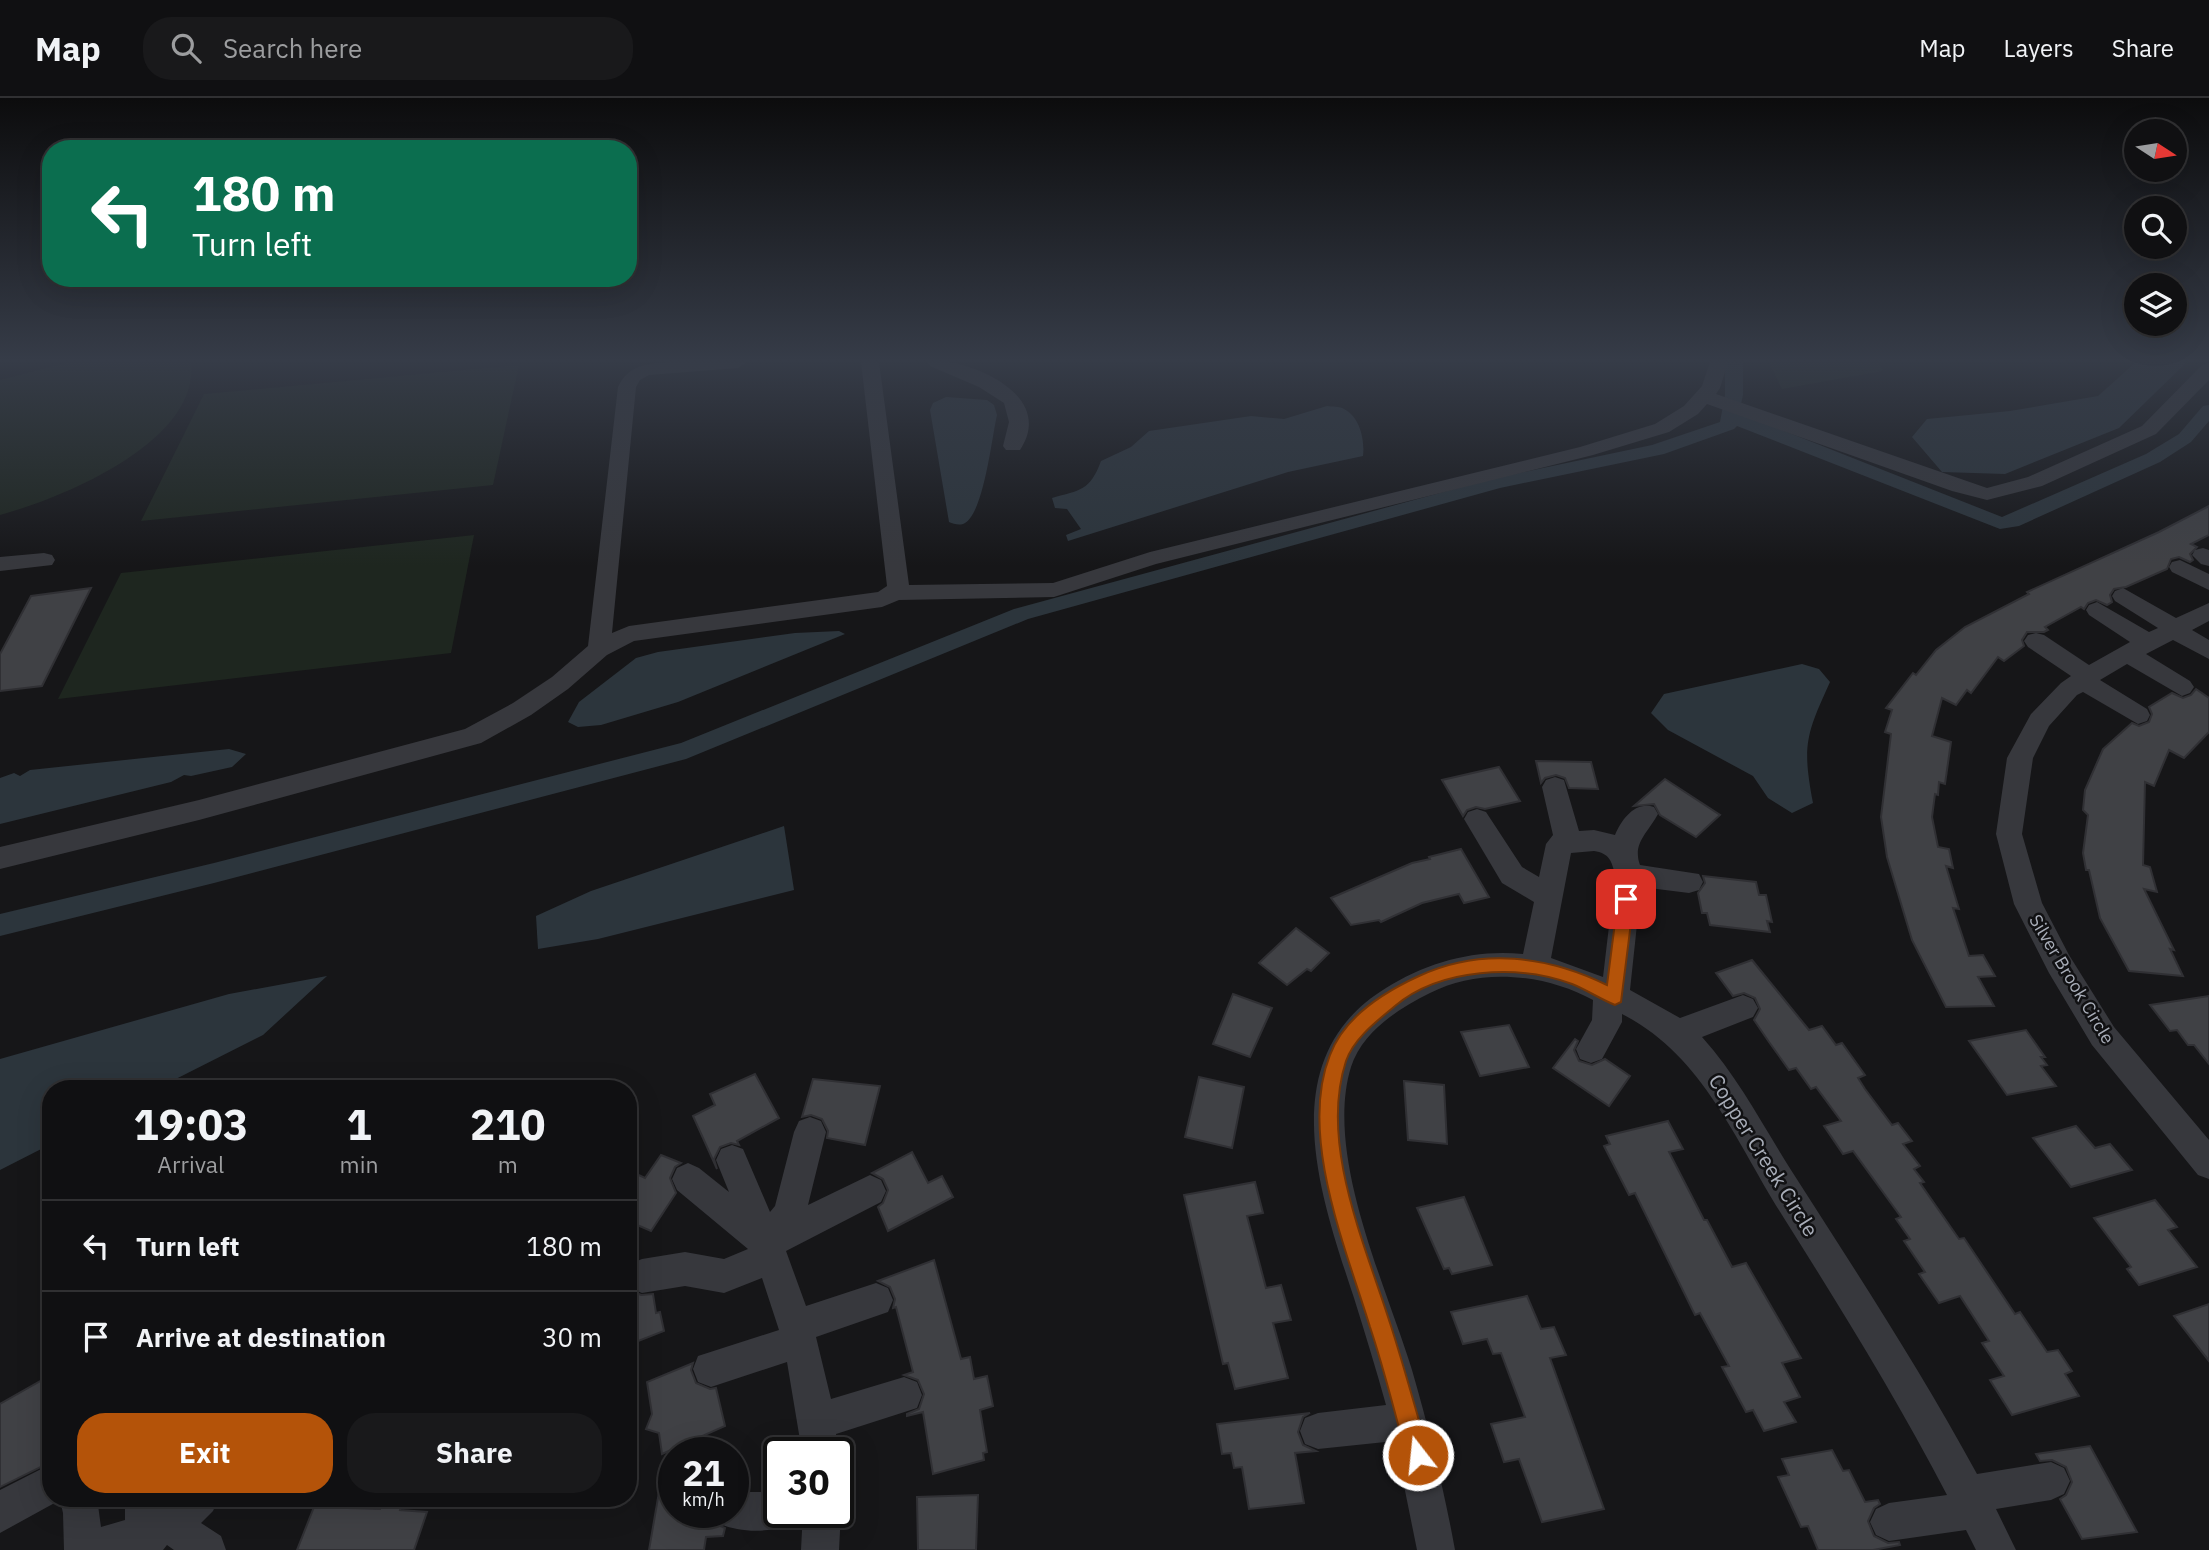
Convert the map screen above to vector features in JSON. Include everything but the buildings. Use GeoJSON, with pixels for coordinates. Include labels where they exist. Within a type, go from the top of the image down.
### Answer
{"type":"FeatureCollection","features":[{"type":"Feature","properties":{"kind":"street"},"geometry":{"type":"LineString","coordinates":[[599,649],[622,430]]}},
{"type":"Feature","properties":{"kind":"street"},"geometry":{"type":"LineString","coordinates":[[0,858],[212,806],[471,736],[522,709],[560,683],[599,649],[629,634],[882,599],[898,588],[878,430]]}},
{"type":"Feature","properties":{"kind":"street"},"geometry":{"type":"LineString","coordinates":[[1013,446],[1018,430]]}},
{"type":"Feature","properties":{"kind":"street"},"geometry":{"type":"LineString","coordinates":[[893,593],[1054,590],[1150,559],[1586,451],[1656,430]]}},
{"type":"Feature","properties":{"kind":"street"},"geometry":{"type":"LineString","coordinates":[[1794,430],[1959,488],[1987,494],[2035,482],[2149,430]]}},
{"type":"Feature","properties":{"kind":"street"},"geometry":{"type":"LineString","coordinates":[[0,564],[44,560]]}},
{"type":"Feature","properties":{"kind":"street"},"geometry":{"type":"LineString","coordinates":[[2180,567],[2209,583]]}},
{"type":"Feature","properties":{"kind":"street"},"geometry":{"type":"LineString","coordinates":[[2123,596],[2209,651]]}},
{"type":"Feature","properties":{"kind":"street"},"geometry":{"type":"LineString","coordinates":[[2097,610],[2182,687]]}},
{"type":"Feature","properties":{"kind":"street","name":"Silver Brook Circle"},"geometry":{"type":"LineString","coordinates":[[2209,611],[2085,678],[2069,689],[2039,720],[2020,758],[2009,834],[2028,904],[2054,956],[2101,1033],[2209,1164]]}},
{"type":"Feature","properties":{"kind":"street"},"geometry":{"type":"LineString","coordinates":[[2036,641],[2137,715]]}},
{"type":"Feature","properties":{"kind":"street"},"geometry":{"type":"LineString","coordinates":[[1556,787],[1568,842]]}},
{"type":"Feature","properties":{"kind":"street"},"geometry":{"type":"LineString","coordinates":[[1591,1049],[1607,1022],[1629,833],[1645,814]]}},
{"type":"Feature","properties":{"kind":"street"},"geometry":{"type":"LineString","coordinates":[[1476,819],[1512,876],[1549,897]]}},
{"type":"Feature","properties":{"kind":"street"},"geometry":{"type":"LineString","coordinates":[[1535,967],[1559,844],[1590,839],[1608,842],[1626,865],[1689,881]]}},
{"type":"Feature","properties":{"kind":"street","name":"Copper Creek Circle"},"geometry":{"type":"LineString","coordinates":[[1436,1550],[1423,1477],[1408,1421],[1334,1178],[1329,1107],[1338,1057],[1359,1026],[1396,995],[1439,975],[1474,967],[1535,967],[1576,978],[1656,1017],[1677,1033],[1717,1076],[1916,1401],[1997,1550]]}},
{"type":"Feature","properties":{"kind":"street"},"geometry":{"type":"LineString","coordinates":[[1677,1033],[1743,1008]]}},
{"type":"Feature","properties":{"kind":"street"},"geometry":{"type":"LineString","coordinates":[[769,1250],[789,1214],[810,1132]]}},
{"type":"Feature","properties":{"kind":"street"},"geometry":{"type":"LineString","coordinates":[[732,1160],[769,1250],[797,1334],[818,1437],[904,1395]]}},
{"type":"Feature","properties":{"kind":"street"},"geometry":{"type":"LineString","coordinates":[[688,1179],[769,1250]]}},
{"type":"Feature","properties":{"kind":"street"},"geometry":{"type":"LineString","coordinates":[[642,1276],[685,1269],[724,1276],[870,1191]]}},
{"type":"Feature","properties":{"kind":"street"},"geometry":{"type":"LineString","coordinates":[[711,1369],[876,1300]]}},
{"type":"Feature","properties":{"kind":"street"},"geometry":{"type":"LineString","coordinates":[[1318,1432],[1408,1421]]}},
{"type":"Feature","properties":{"kind":"street"},"geometry":{"type":"LineString","coordinates":[[1889,1522],[2051,1481]]}},
{"type":"Feature","properties":{"kind":"street"},"geometry":{"type":"LineString","coordinates":[[0,1514],[4,1508],[42,1488]]}},
{"type":"Feature","properties":{"kind":"street"},"geometry":{"type":"LineString","coordinates":[[80,1507],[83,1550]]}},
{"type":"Feature","properties":{"kind":"street"},"geometry":{"type":"LineString","coordinates":[[90,1550],[151,1526],[184,1507]]}},
{"type":"Feature","properties":{"kind":"street"},"geometry":{"type":"LineString","coordinates":[[151,1526],[207,1550]]}},
{"type":"Feature","properties":{"kind":"street"},"geometry":{"type":"LineString","coordinates":[[820,1550],[821,1528]]}},
{"type":"Feature","properties":{"kind":"shaded area"},"geometry":{"type":"Polygon","coordinates":[[[0,430],[162,430],[122,462],[90,480],[0,515],[0,430]]]}},
{"type":"Feature","properties":{"kind":"shaded area"},"geometry":{"type":"Polygon","coordinates":[[[186,430],[505,430],[493,485],[141,521],[186,430]]]}},
{"type":"Feature","properties":{"kind":"shaded area"},"geometry":{"type":"Polygon","coordinates":[[[933,430],[994,430],[982,490],[972,516],[965,523],[949,522],[933,430]]]}},
{"type":"Feature","properties":{"kind":"shaded area"},"geometry":{"type":"Polygon","coordinates":[[[1360,430],[1363,456],[1288,472],[1068,541],[1066,535],[1081,529],[1067,509],[1055,508],[1052,498],[1083,488],[1093,478],[1101,461],[1131,447],[1149,431],[1360,430]]]}},
{"type":"Feature","properties":{"kind":"shaded area"},"geometry":{"type":"Polygon","coordinates":[[[1918,430],[2115,430],[2005,474],[1942,472],[1912,437],[1918,430]]]}},
{"type":"Feature","properties":{"kind":"shaded area"},"geometry":{"type":"Polygon","coordinates":[[[474,535],[451,653],[58,699],[121,573],[474,535]]]}},
{"type":"Feature","properties":{"kind":"shaded area"},"geometry":{"type":"Polygon","coordinates":[[[839,631],[845,634],[678,702],[601,725],[578,727],[568,722],[579,702],[636,658],[658,652],[795,633],[839,631]]]}},
{"type":"Feature","properties":{"kind":"shaded area"},"geometry":{"type":"Polygon","coordinates":[[[1802,664],[1819,669],[1830,682],[1808,741],[1813,803],[1792,813],[1768,798],[1753,776],[1668,730],[1651,713],[1664,694],[1802,664]]]}},
{"type":"Feature","properties":{"kind":"shaded area"},"geometry":{"type":"Polygon","coordinates":[[[229,749],[246,754],[232,767],[191,776],[184,775],[171,782],[0,824],[0,778],[14,773],[20,776],[30,770],[229,749]]]}},
{"type":"Feature","properties":{"kind":"shaded area"},"geometry":{"type":"Polygon","coordinates":[[[784,826],[794,890],[598,939],[538,949],[536,916],[591,891],[784,826]]]}},
{"type":"Feature","properties":{"kind":"shaded area"},"geometry":{"type":"Polygon","coordinates":[[[327,976],[263,1035],[174,1080],[42,1080],[42,1149],[0,1170],[0,1059],[229,994],[327,976]]]}},
{"type":"Feature","properties":{"kind":"waterway"},"geometry":{"type":"LineString","coordinates":[[0,925],[214,873],[686,750],[1021,614],[1498,483],[1657,450],[1714,430]]}},
{"type":"Feature","properties":{"kind":"waterway"},"geometry":{"type":"LineString","coordinates":[[1761,430],[1884,475],[2000,523],[2012,522],[2153,458],[2185,438],[2192,430]]}},
{"type":"Feature","properties":{"kind":"route"},"geometry":{"type":"LineString","coordinates":[[1418,1455],[1386,1342],[1334,1178],[1329,1107],[1338,1057],[1359,1026],[1396,995],[1439,975],[1474,967],[1535,967],[1576,978],[1615,997],[1626,899]]}}]}
